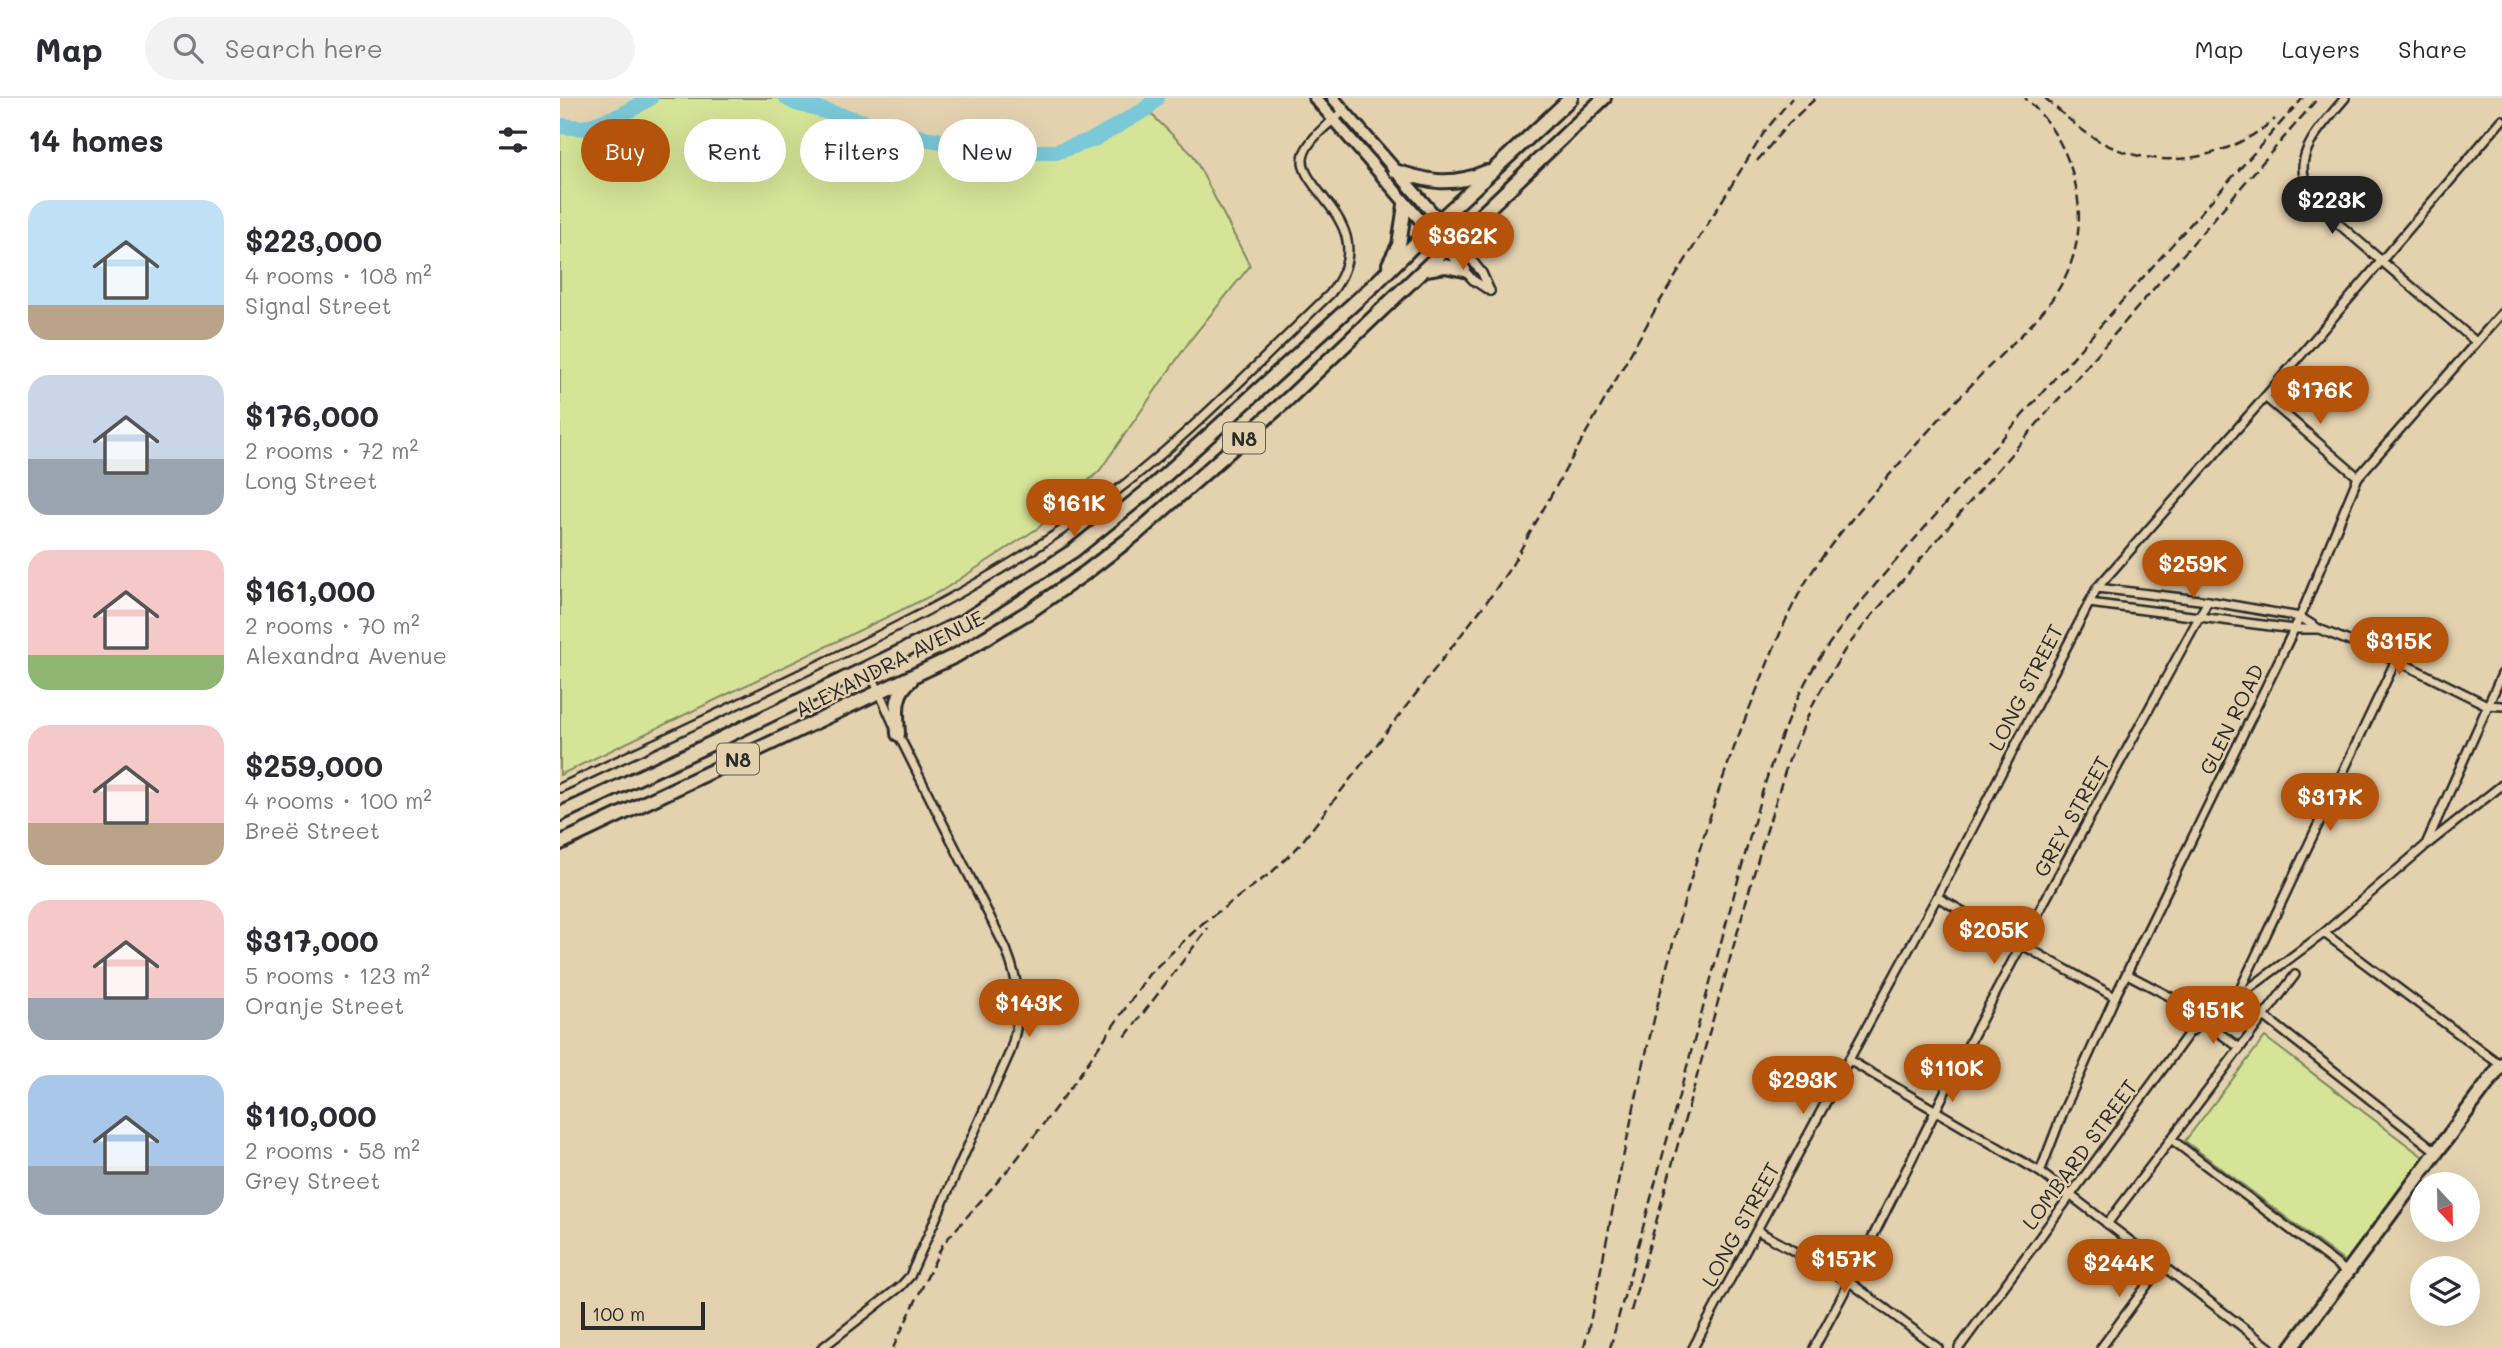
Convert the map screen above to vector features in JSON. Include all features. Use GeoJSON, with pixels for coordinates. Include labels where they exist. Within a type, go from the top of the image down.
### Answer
{"type":"FeatureCollection","features":[{"type":"Feature","properties":{"kind":"main road"},"geometry":{"type":"LineString","coordinates":[[1315,98],[1446,250]]}},
{"type":"Feature","properties":{"kind":"main road"},"geometry":{"type":"LineString","coordinates":[[1333,98],[1456,240]]}},
{"type":"Feature","properties":{"kind":"main road","name":"ALEXANDRA AVENUE"},"geometry":{"type":"LineString","coordinates":[[560,814],[966,620],[1073,551],[1124,513],[1375,284],[1439,220],[1571,98]]}},
{"type":"Feature","properties":{"kind":"main road","name":"ALEXANDRA AVENUE"},"geometry":{"type":"LineString","coordinates":[[560,843],[957,655],[1030,611],[1085,573],[1137,533],[1287,398],[1604,98]]}},
{"type":"Feature","properties":{"kind":"main road"},"geometry":{"type":"LineString","coordinates":[[1395,171],[1448,183],[1466,180],[1495,169]]}},
{"type":"Feature","properties":{"kind":"main road"},"geometry":{"type":"LineString","coordinates":[[1375,284],[1399,245],[1405,205]]}},
{"type":"Feature","properties":{"kind":"main road"},"geometry":{"type":"LineString","coordinates":[[1424,269],[1445,266],[1464,270]]}},
{"type":"Feature","properties":{"kind":"main road"},"geometry":{"type":"LineString","coordinates":[[1014,590],[1030,611]]}},
{"type":"Feature","properties":{"kind":"main road"},"geometry":{"type":"LineString","coordinates":[[898,734],[898,698],[905,685],[919,674]]}},
{"type":"Feature","properties":{"kind":"main road"},"geometry":{"type":"LineString","coordinates":[[2291,1348],[2502,1065]]}},
{"type":"Feature","properties":{"kind":"street"},"geometry":{"type":"LineString","coordinates":[[2345,98],[2308,143],[2303,166],[2307,190],[2315,201],[2380,260],[2476,342]]}},
{"type":"Feature","properties":{"kind":"street"},"geometry":{"type":"LineString","coordinates":[[560,788],[958,596],[1056,534],[1108,497],[1175,442],[1339,284],[1347,258],[1345,234],[1335,211],[1306,174],[1302,162],[1310,143],[1344,111]]}},
{"type":"Feature","properties":{"kind":"street","name":"LONG STREET"},"geometry":{"type":"LineString","coordinates":[[1693,1348],[1937,897],[2096,588],[2265,397],[2502,120]]}},
{"type":"Feature","properties":{"kind":"street"},"geometry":{"type":"LineString","coordinates":[[1446,250],[1473,280],[1490,291],[1482,273],[1456,240]]}},
{"type":"Feature","properties":{"kind":"street","name":"GLEN ROAD"},"geometry":{"type":"LineString","coordinates":[[2040,1172],[2063,1112],[2115,997],[2300,617],[2358,477],[2502,313]]}},
{"type":"Feature","properties":{"kind":"street"},"geometry":{"type":"LineString","coordinates":[[2265,397],[2358,477]]}},
{"type":"Feature","properties":{"kind":"street"},"geometry":{"type":"LineString","coordinates":[[2096,588],[2208,601],[2300,617],[2319,629],[2396,660],[2487,705],[2502,706]]}},
{"type":"Feature","properties":{"kind":"street","name":"GREY STREET"},"geometry":{"type":"LineString","coordinates":[[1814,1348],[1850,1283],[1935,1110],[2021,945],[2208,601]]}},
{"type":"Feature","properties":{"kind":"street"},"geometry":{"type":"LineString","coordinates":[[2089,603],[2294,629],[2319,629]]}},
{"type":"Feature","properties":{"kind":"street"},"geometry":{"type":"LineString","coordinates":[[2238,995],[2396,660]]}},
{"type":"Feature","properties":{"kind":"street"},"geometry":{"type":"LineString","coordinates":[[821,1348],[901,1286],[910,1276],[1010,1052],[1020,1012],[1017,979],[1006,949],[898,734],[868,667]]}},
{"type":"Feature","properties":{"kind":"street"},"geometry":{"type":"LineString","coordinates":[[2425,846],[2502,674]]}},
{"type":"Feature","properties":{"kind":"street","name":"LOMBARD STREET"},"geometry":{"type":"LineString","coordinates":[[1959,1348],[2189,1033],[2324,933],[2425,846],[2502,785]]}},
{"type":"Feature","properties":{"kind":"street"},"geometry":{"type":"LineString","coordinates":[[1937,897],[2115,997]]}},
{"type":"Feature","properties":{"kind":"street"},"geometry":{"type":"LineString","coordinates":[[2324,933],[2502,1065]]}},
{"type":"Feature","properties":{"kind":"street"},"geometry":{"type":"LineString","coordinates":[[2127,974],[2206,1019],[2240,1048]]}},
{"type":"Feature","properties":{"kind":"street"},"geometry":{"type":"LineString","coordinates":[[2107,1224],[2295,975]]}},
{"type":"Feature","properties":{"kind":"street"},"geometry":{"type":"LineString","coordinates":[[2264,1016],[2437,1152]]}},
{"type":"Feature","properties":{"kind":"street"},"geometry":{"type":"LineString","coordinates":[[1849,1060],[2040,1172],[2270,1348]]}},
{"type":"Feature","properties":{"kind":"street"},"geometry":{"type":"LineString","coordinates":[[2171,1139],[2348,1273]]}},
{"type":"Feature","properties":{"kind":"street"},"geometry":{"type":"LineString","coordinates":[[1758,1231],[1850,1283],[1938,1348]]}},
{"type":"Feature","properties":{"kind":"street"},"geometry":{"type":"LineString","coordinates":[[2101,1348],[2161,1266]]}},
{"type":"Feature","properties":{"kind":"green space"},"geometry":{"type":"Polygon","coordinates":[[[650,98],[787,98],[854,119],[800,119],[800,182],[924,182],[924,138],[938,140],[938,182],[1037,182],[1037,152],[1056,152],[1094,139],[1146,109],[1193,155],[1250,266],[1191,339],[1100,470],[1038,528],[943,590],[560,775],[560,126],[581,128],[581,182],[670,182],[670,119],[610,119],[650,98]]]}},
{"type":"Feature","properties":{"kind":"green space"},"geometry":{"type":"Polygon","coordinates":[[[2265,1037],[2423,1157],[2345,1262],[2185,1141],[2265,1037]]]}},
{"type":"Feature","properties":{"kind":"waterway"},"geometry":{"type":"LineString","coordinates":[[560,126],[584,128],[622,115],[650,98]]}},
{"type":"Feature","properties":{"kind":"waterway"},"geometry":{"type":"LineString","coordinates":[[787,98],[796,103],[922,138],[1015,152],[1056,152],[1094,139],[1146,109],[1157,98]]}},
{"type":"Feature","properties":{"kind":"railway"},"geometry":{"type":"LineString","coordinates":[[893,1348],[943,1244],[1013,1164],[1069,1090],[1149,974],[1203,923],[1272,872],[1298,847],[1491,596],[1512,565],[1659,303],[1765,131],[1792,98]]}},
{"type":"Feature","properties":{"kind":"railway"},"geometry":{"type":"LineString","coordinates":[[1757,161],[1789,123],[1816,98]]}},
{"type":"Feature","properties":{"kind":"railway"},"geometry":{"type":"LineString","coordinates":[[1584,1348],[1640,1079],[1681,913],[1733,750],[1786,619],[1801,589],[1843,530],[1940,418],[2045,309],[2062,283],[2072,259],[2078,234],[2079,209],[2068,160],[2043,117],[2025,98]]}},
{"type":"Feature","properties":{"kind":"railway"},"geometry":{"type":"LineString","coordinates":[[2045,98],[2073,123],[2114,148],[2138,156],[2162,159],[2210,154],[2233,146],[2275,119]]}},
{"type":"Feature","properties":{"kind":"railway"},"geometry":{"type":"LineString","coordinates":[[1610,1348],[1761,796],[1797,698],[1839,630],[1880,579],[2303,98]]}},
{"type":"Feature","properties":{"kind":"railway"},"geometry":{"type":"LineString","coordinates":[[1631,1311],[1760,852],[1787,765],[1814,702],[1844,651],[1869,619],[2318,98]]}},
{"type":"Feature","properties":{"kind":"railway"},"geometry":{"type":"LineString","coordinates":[[1125,1037],[1208,928]]}}]}
